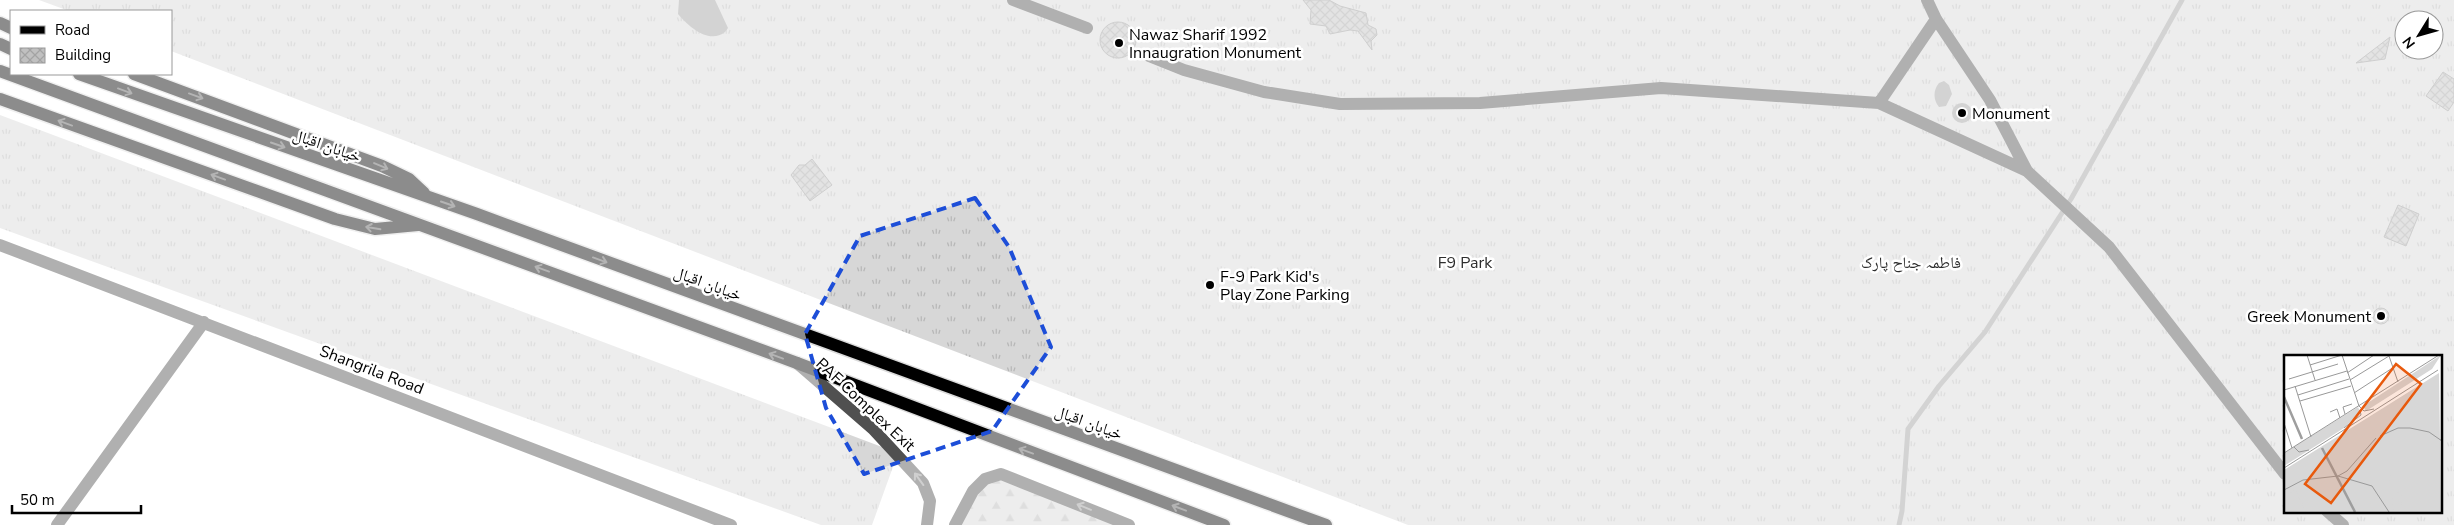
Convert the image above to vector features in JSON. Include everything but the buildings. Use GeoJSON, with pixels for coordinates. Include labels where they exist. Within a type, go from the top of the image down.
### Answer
{"type":"FeatureCollection","features":[{"type":"Feature","properties":{"kind":"main road"},"geometry":{"type":"LineString","coordinates":[[11,75],[797,363],[1224,525]]}},
{"type":"Feature","properties":{"kind":"main road","name":"خیابان اقبال"},"geometry":{"type":"LineString","coordinates":[[82,75],[429,197],[1326,525]]}},
{"type":"Feature","properties":{"kind":"main road"},"geometry":{"type":"LineString","coordinates":[[137,75],[382,166],[409,179],[429,197]]}},
{"type":"Feature","properties":{"kind":"main road"},"geometry":{"type":"LineString","coordinates":[[0,99],[335,219],[375,229],[421,225]]}},
{"type":"Feature","properties":{"kind":"street"},"geometry":{"type":"LineString","coordinates":[[1013,0],[1086,28]]}},
{"type":"Feature","properties":{"kind":"street"},"geometry":{"type":"LineString","coordinates":[[1927,0],[1936,19],[1990,100],[2027,171]]}},
{"type":"Feature","properties":{"kind":"street"},"geometry":{"type":"LineString","coordinates":[[1879,103],[1936,19]]}},
{"type":"Feature","properties":{"kind":"street"},"geometry":{"type":"LineString","coordinates":[[1149,56],[1184,70],[1264,92],[1340,104],[1480,103],[1661,88],[1879,103],[2027,171],[2109,247],[2284,473]]}},
{"type":"Feature","properties":{"kind":"street","name":"Shangrila Road"},"geometry":{"type":"LineString","coordinates":[[0,245],[731,525]]}},
{"type":"Feature","properties":{"kind":"street"},"geometry":{"type":"LineString","coordinates":[[62,524],[204,322]]}},
{"type":"Feature","properties":{"kind":"street","name":"PAF Complex Exit"},"geometry":{"type":"LineString","coordinates":[[797,363],[873,429],[923,483],[930,501],[927,525]]}},
{"type":"Feature","properties":{"kind":"street"},"geometry":{"type":"LineString","coordinates":[[954,525],[974,491],[986,478],[1001,474],[1129,525]]}},
{"type":"Feature","properties":{"kind":"street"},"geometry":{"type":"LineString","coordinates":[[2329,512],[2342,525]]}},
{"type":"Feature","properties":{"kind":"highlighted area"},"geometry":{"type":"Polygon","coordinates":[[[975,198],[1009,247],[1051,347],[992,431],[864,474],[826,408],[805,334],[860,236],[975,198]]]}},
{"type":"Feature","properties":{"kind":"green space","name":"فاطمہ جناح پارک"},"geometry":{"type":"Polygon","coordinates":[[[39,0],[2454,0],[2454,525],[1408,525],[172,51],[172,10],[66,10],[39,0]]]}},
{"type":"Feature","properties":{"kind":"green space"},"geometry":{"type":"Polygon","coordinates":[[[0,115],[898,453],[872,525],[821,525],[0,228],[0,115]]]}},
{"type":"Feature","properties":{"kind":"green space"},"geometry":{"type":"Polygon","coordinates":[[[1001,474],[1129,525],[955,525],[973,491],[1001,474]]]}},
{"type":"Feature","properties":{"kind":"shaded area"},"geometry":{"type":"Polygon","coordinates":[[[679,0],[715,0],[728,28],[719,35],[712,36],[699,32],[687,24],[678,14],[679,0]]]}},
{"type":"Feature","properties":{"kind":"shaded area"},"geometry":{"type":"Polygon","coordinates":[[[1944,81],[1949,85],[1952,94],[1946,106],[1939,107],[1935,98],[1935,92],[1939,83],[1944,81]]]}},
{"type":"Feature","properties":{"kind":"shaded area"},"geometry":{"type":"Polygon","coordinates":[[[1962,103],[1969,106],[1972,113],[1969,120],[1962,123],[1955,120],[1952,113],[1955,106],[1962,103]]]}},
{"type":"Feature","properties":{"kind":"waterway"},"geometry":{"type":"LineString","coordinates":[[1899,525],[1902,511],[1908,429],[1939,386],[1985,332],[2071,199],[2182,0]]}},
{"type":"Feature","properties":{"kind":"place","name":"Nawaz Sharif 1992 Innaugration Monument"},"geometry":{"type":"Point","coordinates":[1119,43]}},
{"type":"Feature","properties":{"kind":"place","name":"Monument"},"geometry":{"type":"Point","coordinates":[1962,113]}},
{"type":"Feature","properties":{"kind":"place","name":"F-9 Park Kid's Play Zone Parking"},"geometry":{"type":"Point","coordinates":[1210,285]}},
{"type":"Feature","properties":{"kind":"place","name":"Greek Monument"},"geometry":{"type":"Point","coordinates":[2381,316]}},
{"type":"Feature","properties":{"kind":"park label","name":"F9 Park"},"geometry":{"type":"Point","coordinates":[1465,262]}}]}
